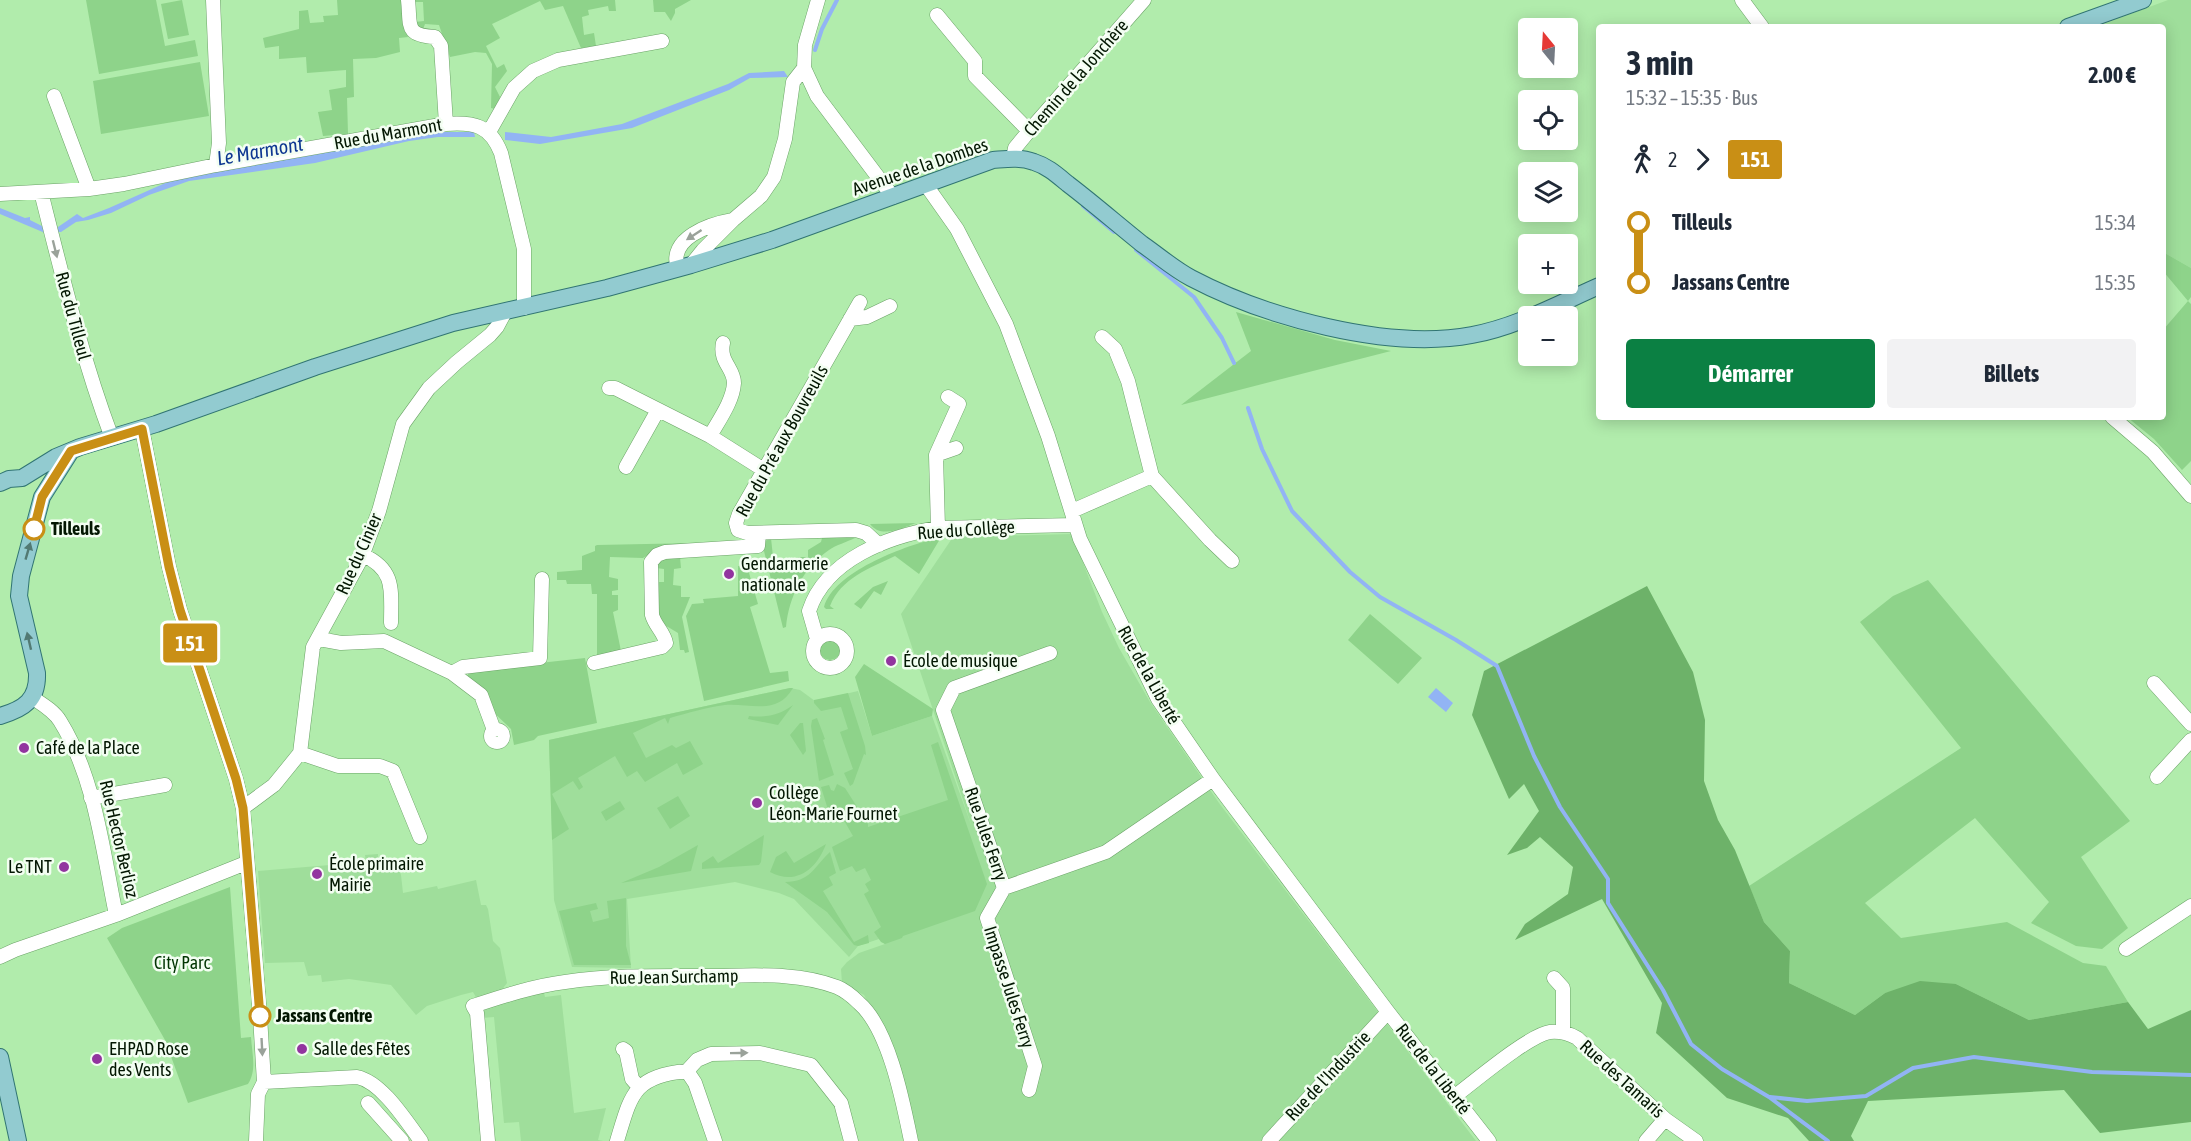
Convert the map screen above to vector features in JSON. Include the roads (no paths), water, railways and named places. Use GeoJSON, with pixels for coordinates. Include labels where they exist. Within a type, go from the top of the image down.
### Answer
{"type":"FeatureCollection","features":[{"type":"Feature","properties":{"kind":"main road"},"geometry":{"type":"LineString","coordinates":[[2067,24],[2119,0]]}},
{"type":"Feature","properties":{"kind":"main road"},"geometry":{"type":"LineString","coordinates":[[2076,24],[2143,0]]}},
{"type":"Feature","properties":{"kind":"main road","name":"Avenue de la Dombes"},"geometry":{"type":"LineString","coordinates":[[71,451],[453,323],[524,308],[685,267],[772,240],[993,160],[1013,158],[1035,162],[1052,171],[1188,277],[1272,311],[1341,329],[1406,339],[1430,340],[1464,336],[1511,324],[1596,286]]}},
{"type":"Feature","properties":{"kind":"main road"},"geometry":{"type":"LineString","coordinates":[[22,478],[56,457],[71,451]]}},
{"type":"Feature","properties":{"kind":"main road"},"geometry":{"type":"LineString","coordinates":[[0,716],[18,709],[33,698],[37,686],[37,673],[19,596],[21,576],[42,497],[71,451]]}},
{"type":"Feature","properties":{"kind":"main road"},"geometry":{"type":"LineString","coordinates":[[0,483],[9,478],[22,478],[33,482],[42,497]]}},
{"type":"Feature","properties":{"kind":"main road"},"geometry":{"type":"LineString","coordinates":[[0,1057],[18,1141]]}},
{"type":"Feature","properties":{"kind":"main road"},"geometry":{"type":"LineString","coordinates":[[0,1095],[11,1141]]}},
{"type":"Feature","properties":{"kind":"street"},"geometry":{"type":"LineString","coordinates":[[213,0],[219,143],[216,165]]}},
{"type":"Feature","properties":{"kind":"street"},"geometry":{"type":"LineString","coordinates":[[408,0],[413,33],[418,36],[435,37],[441,46],[446,124]]}},
{"type":"Feature","properties":{"kind":"street"},"geometry":{"type":"LineString","coordinates":[[818,0],[806,45],[804,68],[817,96],[893,197]]}},
{"type":"Feature","properties":{"kind":"street","name":"Chemin de la Jonchère"},"geometry":{"type":"LineString","coordinates":[[1013,158],[1015,148],[1029,131],[1144,0]]}},
{"type":"Feature","properties":{"kind":"street"},"geometry":{"type":"LineString","coordinates":[[1742,0],[1760,24]]}},
{"type":"Feature","properties":{"kind":"street"},"geometry":{"type":"LineString","coordinates":[[937,15],[975,61],[975,76],[1029,131]]}},
{"type":"Feature","properties":{"kind":"street"},"geometry":{"type":"LineString","coordinates":[[524,308],[524,249],[501,153],[497,142],[489,132],[514,88],[533,71],[558,60],[662,41]]}},
{"type":"Feature","properties":{"kind":"street"},"geometry":{"type":"LineString","coordinates":[[733,220],[710,225],[685,241],[676,261],[685,267],[761,196],[774,177],[785,139],[793,82],[804,68]]}},
{"type":"Feature","properties":{"kind":"street"},"geometry":{"type":"LineString","coordinates":[[54,96],[88,189]]}},
{"type":"Feature","properties":{"kind":"street","name":"Rue du Marmont"},"geometry":{"type":"LineString","coordinates":[[0,194],[88,189],[124,184],[216,165],[446,124],[476,124],[489,132]]}},
{"type":"Feature","properties":{"kind":"street","name":"Rue de la Liberté"},"geometry":{"type":"LineString","coordinates":[[926,186],[957,229],[1006,324],[1048,436],[1075,525],[1158,699],[1213,779],[1388,1012],[1489,1141]]}},
{"type":"Feature","properties":{"kind":"street","name":"Rue du Tilleul"},"geometry":{"type":"LineString","coordinates":[[41,192],[76,334],[112,438]]}},
{"type":"Feature","properties":{"kind":"street","name":"Rue du Pré aux Bouvreuils"},"geometry":{"type":"LineString","coordinates":[[860,302],[736,523],[738,530],[747,533],[856,530],[866,533],[879,544]]}},
{"type":"Feature","properties":{"kind":"street"},"geometry":{"type":"LineString","coordinates":[[850,320],[867,317],[890,306]]}},
{"type":"Feature","properties":{"kind":"street","name":"Rue du Cinier"},"geometry":{"type":"LineString","coordinates":[[300,753],[313,647],[363,555],[379,511],[403,424],[429,388],[490,335],[505,312]]}},
{"type":"Feature","properties":{"kind":"street"},"geometry":{"type":"LineString","coordinates":[[1102,338],[1115,348],[1128,381],[1152,476],[1232,561]]}},
{"type":"Feature","properties":{"kind":"street"},"geometry":{"type":"LineString","coordinates":[[710,436],[731,396],[734,381],[721,352],[723,343]]}},
{"type":"Feature","properties":{"kind":"street"},"geometry":{"type":"LineString","coordinates":[[609,388],[615,388],[710,436],[764,470]]}},
{"type":"Feature","properties":{"kind":"street"},"geometry":{"type":"LineString","coordinates":[[938,528],[936,455],[959,404],[948,397]]}},
{"type":"Feature","properties":{"kind":"street"},"geometry":{"type":"LineString","coordinates":[[626,467],[658,410]]}},
{"type":"Feature","properties":{"kind":"street"},"geometry":{"type":"LineString","coordinates":[[2116,420],[2153,452],[2191,496]]}},
{"type":"Feature","properties":{"kind":"street"},"geometry":{"type":"LineString","coordinates":[[142,429],[169,567],[180,610],[236,779],[243,808],[264,1082],[258,1094],[256,1141]]}},
{"type":"Feature","properties":{"kind":"street"},"geometry":{"type":"LineString","coordinates":[[936,455],[956,448]]}},
{"type":"Feature","properties":{"kind":"street"},"geometry":{"type":"LineString","coordinates":[[1072,511],[1152,476]]}},
{"type":"Feature","properties":{"kind":"street","name":"Rue du Collège"},"geometry":{"type":"LineString","coordinates":[[817,639],[809,611],[818,590],[848,561],[879,544],[919,531],[938,528],[1075,525]]}},
{"type":"Feature","properties":{"kind":"street"},"geometry":{"type":"LineString","coordinates":[[594,663],[662,647],[666,643],[664,634],[654,624],[652,615],[651,562],[657,555],[665,552],[758,546],[759,533]]}},
{"type":"Feature","properties":{"kind":"street"},"geometry":{"type":"LineString","coordinates":[[363,555],[375,560],[386,572],[391,583],[391,623]]}},
{"type":"Feature","properties":{"kind":"street"},"geometry":{"type":"LineString","coordinates":[[452,673],[463,667],[540,657],[542,579]]}},
{"type":"Feature","properties":{"kind":"street"},"geometry":{"type":"LineString","coordinates":[[319,639],[341,643],[384,641],[452,673],[481,695],[494,730]]}},
{"type":"Feature","properties":{"kind":"street","name":"Rue Jules Ferry"},"geometry":{"type":"LineString","coordinates":[[1050,653],[954,688],[943,710],[1004,888],[1106,852],[1213,779]]}},
{"type":"Feature","properties":{"kind":"street"},"geometry":{"type":"LineString","coordinates":[[2154,683],[2191,723]]}},
{"type":"Feature","properties":{"kind":"street","name":"Rue Hector Berlioz"},"geometry":{"type":"LineString","coordinates":[[33,698],[45,705],[60,720],[89,787],[116,915]]}},
{"type":"Feature","properties":{"kind":"street"},"geometry":{"type":"LineString","coordinates":[[2157,777],[2191,740]]}},
{"type":"Feature","properties":{"kind":"street"},"geometry":{"type":"LineString","coordinates":[[243,808],[274,785],[300,753],[338,766],[380,766],[393,771],[420,837]]}},
{"type":"Feature","properties":{"kind":"street"},"geometry":{"type":"LineString","coordinates":[[91,798],[165,786]]}},
{"type":"Feature","properties":{"kind":"street"},"geometry":{"type":"LineString","coordinates":[[0,957],[116,915],[246,863]]}},
{"type":"Feature","properties":{"kind":"street","name":"Impasse Jules Ferry"},"geometry":{"type":"LineString","coordinates":[[1004,888],[987,918],[1035,1066],[1029,1089]]}},
{"type":"Feature","properties":{"kind":"street"},"geometry":{"type":"LineString","coordinates":[[2126,949],[2191,906]]}},
{"type":"Feature","properties":{"kind":"street"},"geometry":{"type":"LineString","coordinates":[[0,948],[15,950]]}},
{"type":"Feature","properties":{"kind":"street","name":"Rue Jean Surchamp"},"geometry":{"type":"LineString","coordinates":[[488,1141],[477,1013],[473,1006],[511,993],[565,982],[609,978],[775,976],[816,981],[838,987],[861,1004],[883,1038],[911,1141]]}},
{"type":"Feature","properties":{"kind":"street"},"geometry":{"type":"LineString","coordinates":[[1554,978],[1563,988],[1563,1032]]}},
{"type":"Feature","properties":{"kind":"street","name":"Rue de l'Industrie"},"geometry":{"type":"LineString","coordinates":[[1269,1141],[1388,1012]]}},
{"type":"Feature","properties":{"kind":"street","name":"Rue des Tamaris"},"geometry":{"type":"LineString","coordinates":[[1455,1096],[1534,1038],[1550,1032],[1563,1032],[1577,1038],[1665,1119],[1696,1141]]}},
{"type":"Feature","properties":{"kind":"street"},"geometry":{"type":"LineString","coordinates":[[623,1049],[626,1052],[632,1079],[639,1087]]}},
{"type":"Feature","properties":{"kind":"street"},"geometry":{"type":"LineString","coordinates":[[617,1141],[630,1099],[639,1087],[654,1077],[687,1071],[697,1060],[711,1054],[760,1053],[811,1065],[841,1103],[850,1141]]}},
{"type":"Feature","properties":{"kind":"street"},"geometry":{"type":"LineString","coordinates":[[687,1071],[695,1083],[715,1141]]}},
{"type":"Feature","properties":{"kind":"street"},"geometry":{"type":"LineString","coordinates":[[264,1082],[357,1077],[367,1079],[380,1090],[422,1141]]}},
{"type":"Feature","properties":{"kind":"street"},"geometry":{"type":"LineString","coordinates":[[368,1103],[402,1141]]}},
{"type":"Feature","properties":{"kind":"street"},"geometry":{"type":"LineString","coordinates":[[1646,1141],[1665,1119]]}},
{"type":"Feature","properties":{"kind":"water"},"geometry":{"type":"Polygon","coordinates":[[[784,71],[788,77],[750,78],[729,90],[632,128],[540,144],[505,140],[505,132],[551,137],[622,124],[728,84],[749,73],[784,71]]]}},
{"type":"Feature","properties":{"kind":"water"},"geometry":{"type":"Polygon","coordinates":[[[441,132],[474,132],[475,137],[438,137],[409,141],[315,163],[189,181],[149,195],[111,213],[76,222],[61,232],[56,232],[58,227],[77,214],[83,218],[172,180],[441,132]]]}},
{"type":"Feature","properties":{"kind":"water"},"geometry":{"type":"Polygon","coordinates":[[[0,208],[25,218],[30,217],[30,220],[44,227],[45,233],[0,214],[0,208]]]}},
{"type":"Feature","properties":{"kind":"water"},"geometry":{"type":"Polygon","coordinates":[[[1436,688],[1453,703],[1446,712],[1428,697],[1436,688]]]}},
{"type":"Feature","properties":{"kind":"waterway","name":"Le Marmont"},"geometry":{"type":"LineString","coordinates":[[815,50],[822,29],[837,0]]}},
{"type":"Feature","properties":{"kind":"waterway"},"geometry":{"type":"LineString","coordinates":[[1083,206],[1114,232]]}},
{"type":"Feature","properties":{"kind":"waterway"},"geometry":{"type":"LineString","coordinates":[[1136,250],[1194,297],[1222,338],[1234,363]]}},
{"type":"Feature","properties":{"kind":"waterway"},"geometry":{"type":"LineString","coordinates":[[1248,408],[1262,449],[1292,511],[1350,572],[1380,597],[1497,666],[1534,756],[1560,807],[1608,879],[1608,903],[1663,990],[1691,1044],[1722,1069],[1769,1097],[1828,1141]]}},
{"type":"Feature","properties":{"kind":"waterway"},"geometry":{"type":"LineString","coordinates":[[1770,1097],[1807,1101],[1866,1096],[1913,1068],[1974,1057],[2092,1072],[2191,1075]]}},
{"type":"Feature","properties":{"kind":"place","name":"Tilleuls"},"geometry":{"type":"Point","coordinates":[34,529]}},
{"type":"Feature","properties":{"kind":"place","name":"Gendarmerie nationale"},"geometry":{"type":"Point","coordinates":[729,574]}},
{"type":"Feature","properties":{"kind":"place","name":"École de musique"},"geometry":{"type":"Point","coordinates":[891,661]}},
{"type":"Feature","properties":{"kind":"place","name":"Café de la Place"},"geometry":{"type":"Point","coordinates":[24,748]}},
{"type":"Feature","properties":{"kind":"place","name":"Collège Léon-Marie Fournet"},"geometry":{"type":"Point","coordinates":[757,803]}},
{"type":"Feature","properties":{"kind":"place","name":"Le TNT"},"geometry":{"type":"Point","coordinates":[64,867]}},
{"type":"Feature","properties":{"kind":"place","name":"École primaire Mairie"},"geometry":{"type":"Point","coordinates":[317,874]}},
{"type":"Feature","properties":{"kind":"place","name":"Jassans Centre"},"geometry":{"type":"Point","coordinates":[260,1016]}},
{"type":"Feature","properties":{"kind":"place","name":"Salle des Fêtes"},"geometry":{"type":"Point","coordinates":[302,1049]}},
{"type":"Feature","properties":{"kind":"place","name":"EHPAD Rose des Vents"},"geometry":{"type":"Point","coordinates":[97,1059]}},
{"type":"Feature","properties":{"kind":"park label","name":"City Parc"},"geometry":{"type":"Point","coordinates":[182,963]}}]}
